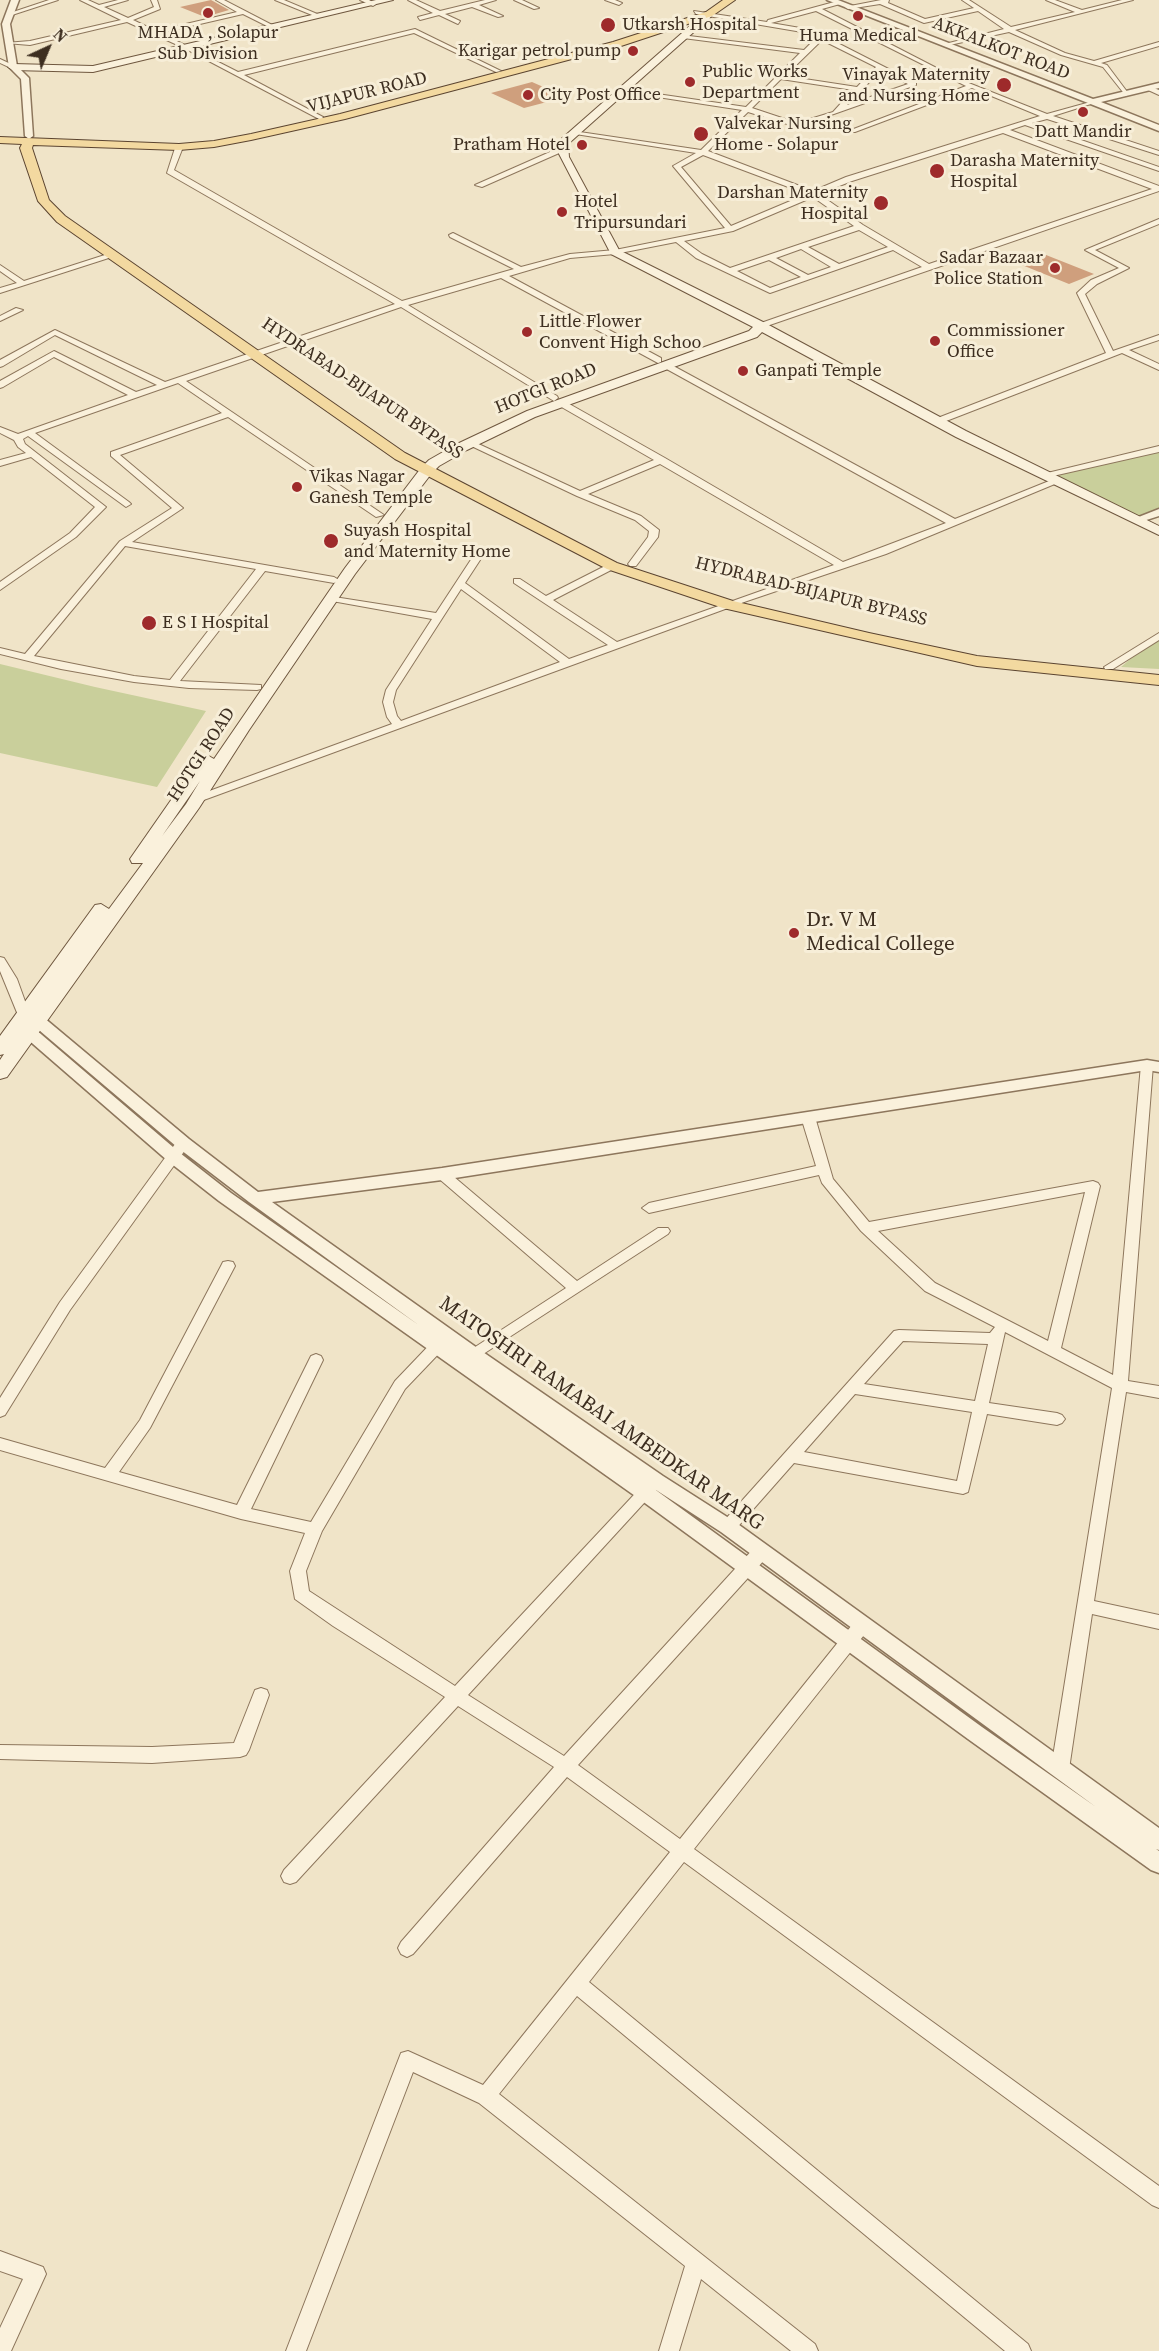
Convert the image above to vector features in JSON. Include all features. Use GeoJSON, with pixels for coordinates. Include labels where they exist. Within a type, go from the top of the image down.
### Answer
{"type":"FeatureCollection","features":[{"type":"Feature","properties":{"kind":"main road"},"geometry":{"type":"LineString","coordinates":[[13,67],[93,69],[388,0]]}},
{"type":"Feature","properties":{"kind":"main road","name":"VIJAPUR ROAD"},"geometry":{"type":"LineString","coordinates":[[0,140],[182,143],[220,139],[321,118],[649,31],[681,20],[712,0]]}},
{"type":"Feature","properties":{"kind":"main road","name":"VIJAPUR ROAD"},"geometry":{"type":"LineString","coordinates":[[0,135],[115,146],[178,147],[214,144],[332,120],[617,44],[709,14],[730,0]]}},
{"type":"Feature","properties":{"kind":"main road"},"geometry":{"type":"LineString","coordinates":[[709,14],[563,143],[562,150],[615,252],[761,326],[938,421],[1159,531]]}},
{"type":"Feature","properties":{"kind":"main road"},"geometry":{"type":"LineString","coordinates":[[29,139],[26,148],[44,201],[61,219],[261,351],[426,464],[612,566],[728,605],[977,661],[1159,680]]}},
{"type":"Feature","properties":{"kind":"main road","name":"HYDRABAD-BIJAPUR BYPASS"},"geometry":{"type":"LineString","coordinates":[[29,139],[38,147],[62,207],[261,351]]}},
{"type":"Feature","properties":{"kind":"main road","name":"HOTGI ROAD"},"geometry":{"type":"LineString","coordinates":[[0,1073],[27,1024],[132,866],[257,687],[379,515],[426,464],[521,411],[662,362],[753,334],[761,326]]}},
{"type":"Feature","properties":{"kind":"main road","name":"HOTGI ROAD"},"geometry":{"type":"LineString","coordinates":[[0,1049],[27,1024],[197,799],[241,729],[426,464],[557,400]]}},
{"type":"Feature","properties":{"kind":"main road","name":"HYDRABAD-BIJAPUR BYPASS"},"geometry":{"type":"LineString","coordinates":[[426,464],[575,538],[633,564],[743,599],[909,639],[1109,667],[1159,670]]}},
{"type":"Feature","properties":{"kind":"street"},"geometry":{"type":"LineString","coordinates":[[13,67],[6,24],[15,0]]}},
{"type":"Feature","properties":{"kind":"street"},"geometry":{"type":"LineString","coordinates":[[10,14],[55,0]]}},
{"type":"Feature","properties":{"kind":"street"},"geometry":{"type":"LineString","coordinates":[[83,0],[186,47],[321,118]]}},
{"type":"Feature","properties":{"kind":"street"},"geometry":{"type":"LineString","coordinates":[[99,7],[125,0]]}},
{"type":"Feature","properties":{"kind":"street"},"geometry":{"type":"LineString","coordinates":[[9,44],[30,43],[128,20],[158,8],[154,0]]}},
{"type":"Feature","properties":{"kind":"street"},"geometry":{"type":"LineString","coordinates":[[219,0],[273,27]]}},
{"type":"Feature","properties":{"kind":"street"},"geometry":{"type":"LineString","coordinates":[[278,0],[319,16]]}},
{"type":"Feature","properties":{"kind":"street"},"geometry":{"type":"LineString","coordinates":[[363,0],[373,4]]}},
{"type":"Feature","properties":{"kind":"street"},"geometry":{"type":"LineString","coordinates":[[411,0],[458,22]]}},
{"type":"Feature","properties":{"kind":"street"},"geometry":{"type":"LineString","coordinates":[[463,0],[500,16]]}},
{"type":"Feature","properties":{"kind":"street"},"geometry":{"type":"LineString","coordinates":[[420,18],[493,0]]}},
{"type":"Feature","properties":{"kind":"street"},"geometry":{"type":"LineString","coordinates":[[518,0],[536,8]]}},
{"type":"Feature","properties":{"kind":"street"},"geometry":{"type":"LineString","coordinates":[[608,0],[620,3]]}},
{"type":"Feature","properties":{"kind":"street"},"geometry":{"type":"LineString","coordinates":[[848,7],[892,0]]}},
{"type":"Feature","properties":{"kind":"street"},"geometry":{"type":"LineString","coordinates":[[965,0],[1010,30],[1063,54],[1105,66],[1126,94]]}},
{"type":"Feature","properties":{"kind":"street"},"geometry":{"type":"LineString","coordinates":[[1049,0],[1082,12]]}},
{"type":"Feature","properties":{"kind":"street"},"geometry":{"type":"LineString","coordinates":[[1106,0],[1116,3]]}},
{"type":"Feature","properties":{"kind":"street"},"geometry":{"type":"LineString","coordinates":[[946,45],[1130,0]]}},
{"type":"Feature","properties":{"kind":"street"},"geometry":{"type":"LineString","coordinates":[[765,23],[817,9],[834,1]]}},
{"type":"Feature","properties":{"kind":"street","name":"AKKALKOT ROAD"},"geometry":{"type":"LineString","coordinates":[[834,1],[1159,128]]}},
{"type":"Feature","properties":{"kind":"street"},"geometry":{"type":"LineString","coordinates":[[881,2],[924,21],[980,9]]}},
{"type":"Feature","properties":{"kind":"street"},"geometry":{"type":"LineString","coordinates":[[817,9],[972,86],[1048,117],[1159,153]]}},
{"type":"Feature","properties":{"kind":"street"},"geometry":{"type":"LineString","coordinates":[[155,33],[244,12]]}},
{"type":"Feature","properties":{"kind":"street"},"geometry":{"type":"LineString","coordinates":[[625,90],[747,109],[797,125],[914,84],[810,31],[696,12]]}},
{"type":"Feature","properties":{"kind":"street"},"geometry":{"type":"LineString","coordinates":[[238,74],[415,32],[498,71]]}},
{"type":"Feature","properties":{"kind":"street"},"geometry":{"type":"LineString","coordinates":[[683,36],[805,52]]}},
{"type":"Feature","properties":{"kind":"street"},"geometry":{"type":"LineString","coordinates":[[730,228],[677,166],[703,152],[820,37]]}},
{"type":"Feature","properties":{"kind":"street"},"geometry":{"type":"LineString","coordinates":[[1097,62],[1159,44]]}},
{"type":"Feature","properties":{"kind":"street"},"geometry":{"type":"LineString","coordinates":[[0,62],[13,67],[25,78],[29,139]]}},
{"type":"Feature","properties":{"kind":"street"},"geometry":{"type":"LineString","coordinates":[[0,67],[13,67]]}},
{"type":"Feature","properties":{"kind":"street"},"geometry":{"type":"LineString","coordinates":[[838,110],[880,67]]}},
{"type":"Feature","properties":{"kind":"street"},"geometry":{"type":"LineString","coordinates":[[779,77],[858,89]]}},
{"type":"Feature","properties":{"kind":"street"},"geometry":{"type":"LineString","coordinates":[[853,130],[972,86]]}},
{"type":"Feature","properties":{"kind":"street"},"geometry":{"type":"LineString","coordinates":[[18,438],[28,432],[401,304],[570,256],[615,252],[730,228],[849,180],[1092,102],[1159,86]]}},
{"type":"Feature","properties":{"kind":"street"},"geometry":{"type":"LineString","coordinates":[[1148,88],[1159,93]]}},
{"type":"Feature","properties":{"kind":"street"},"geometry":{"type":"LineString","coordinates":[[1028,124],[1159,170]]}},
{"type":"Feature","properties":{"kind":"street"},"geometry":{"type":"LineString","coordinates":[[761,326],[1159,189],[1005,131]]}},
{"type":"Feature","properties":{"kind":"street"},"geometry":{"type":"LineString","coordinates":[[573,133],[703,152],[814,194],[860,227],[928,267]]}},
{"type":"Feature","properties":{"kind":"street"},"geometry":{"type":"LineString","coordinates":[[178,147],[170,171],[401,304],[557,400],[843,566]]}},
{"type":"Feature","properties":{"kind":"street"},"geometry":{"type":"LineString","coordinates":[[479,185],[562,150]]}},
{"type":"Feature","properties":{"kind":"street"},"geometry":{"type":"LineString","coordinates":[[1112,355],[1081,293],[1094,282],[1125,268],[1089,250],[1159,221]]}},
{"type":"Feature","properties":{"kind":"street"},"geometry":{"type":"LineString","coordinates":[[730,271],[860,227]]}},
{"type":"Feature","properties":{"kind":"street"},"geometry":{"type":"LineString","coordinates":[[453,235],[521,270]]}},
{"type":"Feature","properties":{"kind":"street"},"geometry":{"type":"LineString","coordinates":[[678,240],[699,256],[770,291],[894,247]]}},
{"type":"Feature","properties":{"kind":"street"},"geometry":{"type":"LineString","coordinates":[[801,246],[838,267]]}},
{"type":"Feature","properties":{"kind":"street"},"geometry":{"type":"LineString","coordinates":[[0,291],[114,255]]}},
{"type":"Feature","properties":{"kind":"street"},"geometry":{"type":"LineString","coordinates":[[769,257],[808,278]]}},
{"type":"Feature","properties":{"kind":"street"},"geometry":{"type":"LineString","coordinates":[[0,267],[22,283]]}},
{"type":"Feature","properties":{"kind":"street"},"geometry":{"type":"LineString","coordinates":[[502,275],[954,523]]}},
{"type":"Feature","properties":{"kind":"street"},"geometry":{"type":"LineString","coordinates":[[0,319],[19,309]]}},
{"type":"Feature","properties":{"kind":"street"},"geometry":{"type":"LineString","coordinates":[[0,364],[55,332],[164,385]]}},
{"type":"Feature","properties":{"kind":"street"},"geometry":{"type":"LineString","coordinates":[[938,421],[1159,337]]}},
{"type":"Feature","properties":{"kind":"street"},"geometry":{"type":"LineString","coordinates":[[1122,351],[1159,367]]}},
{"type":"Feature","properties":{"kind":"street"},"geometry":{"type":"LineString","coordinates":[[0,385],[54,354],[134,395]]}},
{"type":"Feature","properties":{"kind":"street"},"geometry":{"type":"LineString","coordinates":[[179,380],[379,515]]}},
{"type":"Feature","properties":{"kind":"street"},"geometry":{"type":"LineString","coordinates":[[27,658],[123,543],[178,508],[114,454],[229,414]]}},
{"type":"Feature","properties":{"kind":"street"},"geometry":{"type":"LineString","coordinates":[[0,430],[18,438],[21,445],[101,507],[73,535],[0,587]]}},
{"type":"Feature","properties":{"kind":"street"},"geometry":{"type":"LineString","coordinates":[[28,432],[126,504]]}},
{"type":"Feature","properties":{"kind":"street"},"geometry":{"type":"LineString","coordinates":[[470,443],[638,518],[654,530],[653,537],[633,564]]}},
{"type":"Feature","properties":{"kind":"street"},"geometry":{"type":"LineString","coordinates":[[197,799],[743,599],[843,566],[954,523],[1050,478],[1159,449]]}},
{"type":"Feature","properties":{"kind":"street"},"geometry":{"type":"LineString","coordinates":[[0,464],[33,454]]}},
{"type":"Feature","properties":{"kind":"street"},"geometry":{"type":"LineString","coordinates":[[580,494],[662,460]]}},
{"type":"Feature","properties":{"kind":"street"},"geometry":{"type":"LineString","coordinates":[[1137,520],[1159,512]]}},
{"type":"Feature","properties":{"kind":"street"},"geometry":{"type":"LineString","coordinates":[[123,543],[334,580]]}},
{"type":"Feature","properties":{"kind":"street"},"geometry":{"type":"LineString","coordinates":[[399,725],[392,717],[388,702],[391,690],[477,557]]}},
{"type":"Feature","properties":{"kind":"street"},"geometry":{"type":"LineString","coordinates":[[545,600],[612,566]]}},
{"type":"Feature","properties":{"kind":"street"},"geometry":{"type":"LineString","coordinates":[[173,683],[261,569]]}},
{"type":"Feature","properties":{"kind":"street"},"geometry":{"type":"LineString","coordinates":[[516,581],[617,646]]}},
{"type":"Feature","properties":{"kind":"street"},"geometry":{"type":"LineString","coordinates":[[460,584],[569,664]]}},
{"type":"Feature","properties":{"kind":"street"},"geometry":{"type":"LineString","coordinates":[[332,598],[439,617]]}},
{"type":"Feature","properties":{"kind":"street"},"geometry":{"type":"LineString","coordinates":[[1109,667],[1159,636]]}},
{"type":"Feature","properties":{"kind":"street"},"geometry":{"type":"LineString","coordinates":[[0,651],[124,677],[173,683],[257,687]]}},
{"type":"Feature","properties":{"kind":"street"},"geometry":{"type":"LineString","coordinates":[[0,961],[11,979],[27,1024],[179,1150],[225,1197],[442,1342],[650,1487],[747,1567],[1159,1863]]}},
{"type":"Feature","properties":{"kind":"street"},"geometry":{"type":"LineString","coordinates":[[255,1198],[442,1174],[1153,1066],[1120,1385],[1060,1769]]}},
{"type":"Feature","properties":{"kind":"street"},"geometry":{"type":"LineString","coordinates":[[808,1117],[827,1180],[866,1228],[930,1287],[1120,1385],[1159,1392]]}},
{"type":"Feature","properties":{"kind":"street"},"geometry":{"type":"LineString","coordinates":[[0,1412],[64,1306],[179,1150]]}},
{"type":"Feature","properties":{"kind":"street","name":"MATOSHRI RAMABAI AMBEDKAR MARG"},"geometry":{"type":"LineString","coordinates":[[179,1150],[255,1198],[442,1342],[474,1356],[650,1487],[728,1527],[1159,1840]]}},
{"type":"Feature","properties":{"kind":"street"},"geometry":{"type":"LineString","coordinates":[[649,1208],[824,1169]]}},
{"type":"Feature","properties":{"kind":"street"},"geometry":{"type":"LineString","coordinates":[[442,1174],[576,1288]]}},
{"type":"Feature","properties":{"kind":"street"},"geometry":{"type":"LineString","coordinates":[[866,1228],[1093,1186],[1053,1351]]}},
{"type":"Feature","properties":{"kind":"street"},"geometry":{"type":"LineString","coordinates":[[474,1356],[663,1231]]}},
{"type":"Feature","properties":{"kind":"street"},"geometry":{"type":"LineString","coordinates":[[108,1475],[145,1424],[228,1266]]}},
{"type":"Feature","properties":{"kind":"street"},"geometry":{"type":"LineString","coordinates":[[790,1455],[963,1488],[1000,1323]]}},
{"type":"Feature","properties":{"kind":"street"},"geometry":{"type":"LineString","coordinates":[[728,1527],[899,1335],[996,1339]]}},
{"type":"Feature","properties":{"kind":"street"},"geometry":{"type":"LineString","coordinates":[[442,1342],[400,1385],[315,1529],[298,1571],[301,1594],[566,1766],[1159,2198]]}},
{"type":"Feature","properties":{"kind":"street"},"geometry":{"type":"LineString","coordinates":[[241,1513],[316,1360]]}},
{"type":"Feature","properties":{"kind":"street"},"geometry":{"type":"LineString","coordinates":[[851,1388],[1057,1419]]}},
{"type":"Feature","properties":{"kind":"street"},"geometry":{"type":"LineString","coordinates":[[0,1444],[241,1513],[315,1529]]}},
{"type":"Feature","properties":{"kind":"street"},"geometry":{"type":"LineString","coordinates":[[290,1876],[650,1487]]}},
{"type":"Feature","properties":{"kind":"street"},"geometry":{"type":"LineString","coordinates":[[407,1948],[566,1766],[761,1552]]}},
{"type":"Feature","properties":{"kind":"street"},"geometry":{"type":"LineString","coordinates":[[1085,1606],[1159,1622]]}},
{"type":"Feature","properties":{"kind":"street"},"geometry":{"type":"LineString","coordinates":[[486,2096],[862,1625]]}},
{"type":"Feature","properties":{"kind":"street"},"geometry":{"type":"LineString","coordinates":[[0,1752],[152,1755],[240,1750],[261,1695]]}},
{"type":"Feature","properties":{"kind":"street"},"geometry":{"type":"LineString","coordinates":[[576,1983],[1021,2351]]}},
{"type":"Feature","properties":{"kind":"street"},"geometry":{"type":"LineString","coordinates":[[296,2351],[408,2060],[486,2096],[808,2351]]}},
{"type":"Feature","properties":{"kind":"street"},"geometry":{"type":"LineString","coordinates":[[0,2261],[36,2274],[0,2351]]}},
{"type":"Feature","properties":{"kind":"street"},"geometry":{"type":"LineString","coordinates":[[669,2351],[696,2262]]}},
{"type":"Feature","properties":{"kind":"green space"},"geometry":{"type":"Polygon","coordinates":[[[1159,449],[1159,512],[1137,520],[1044,475],[1159,449]]]}},
{"type":"Feature","properties":{"kind":"green space"},"geometry":{"type":"Polygon","coordinates":[[[1159,634],[1159,669],[1121,667],[1159,634]]]}},
{"type":"Feature","properties":{"kind":"green space"},"geometry":{"type":"Polygon","coordinates":[[[0,664],[206,711],[157,787],[0,753],[0,664]]]}},
{"type":"Feature","properties":{"kind":"building","name":"MHADA , Solapur Sub Division"},"geometry":{"type":"Polygon","coordinates":[[[211,0],[229,10],[205,17],[180,7],[211,0]]]}},
{"type":"Feature","properties":{"kind":"building","name":"City Post Office"},"geometry":{"type":"Polygon","coordinates":[[[532,82],[566,97],[524,108],[491,93],[532,82]]]}},
{"type":"Feature","properties":{"kind":"building","name":"Sadar Bazaar Police Station"},"geometry":{"type":"Polygon","coordinates":[[[1041,253],[1094,274],[1069,284],[1017,263],[1041,253]]]}},
{"type":"Feature","properties":{"kind":"place","name":"MHADA , Solapur Sub Division"},"geometry":{"type":"Point","coordinates":[208,13]}},
{"type":"Feature","properties":{"kind":"place","name":"Huma Medical"},"geometry":{"type":"Point","coordinates":[858,16]}},
{"type":"Feature","properties":{"kind":"place","name":"Utkarsh Hospital"},"geometry":{"type":"Point","coordinates":[608,25]}},
{"type":"Feature","properties":{"kind":"place","name":"Karigar petrol pump"},"geometry":{"type":"Point","coordinates":[633,51]}},
{"type":"Feature","properties":{"kind":"place","name":"Public Works Department"},"geometry":{"type":"Point","coordinates":[690,82]}},
{"type":"Feature","properties":{"kind":"place","name":"Vinayak Maternity and Nursing Home"},"geometry":{"type":"Point","coordinates":[1004,85]}},
{"type":"Feature","properties":{"kind":"place","name":"City Post Office"},"geometry":{"type":"Point","coordinates":[528,95]}},
{"type":"Feature","properties":{"kind":"place","name":"Datt Mandir"},"geometry":{"type":"Point","coordinates":[1083,112]}},
{"type":"Feature","properties":{"kind":"place","name":"Valvekar Nursing Home - Solapur"},"geometry":{"type":"Point","coordinates":[701,134]}},
{"type":"Feature","properties":{"kind":"place","name":"Pratham Hotel"},"geometry":{"type":"Point","coordinates":[582,145]}},
{"type":"Feature","properties":{"kind":"place","name":"Darasha Maternity Hospital"},"geometry":{"type":"Point","coordinates":[937,171]}},
{"type":"Feature","properties":{"kind":"place","name":"Darshan Maternity Hospital"},"geometry":{"type":"Point","coordinates":[881,203]}},
{"type":"Feature","properties":{"kind":"place","name":"Hotel Tripursundari"},"geometry":{"type":"Point","coordinates":[562,212]}},
{"type":"Feature","properties":{"kind":"place","name":"Sadar Bazaar Police Station"},"geometry":{"type":"Point","coordinates":[1055,268]}},
{"type":"Feature","properties":{"kind":"place","name":"Little Flower Convent High Schoo"},"geometry":{"type":"Point","coordinates":[527,332]}},
{"type":"Feature","properties":{"kind":"place","name":"Commissioner Office"},"geometry":{"type":"Point","coordinates":[935,341]}},
{"type":"Feature","properties":{"kind":"place","name":"Ganpati Temple"},"geometry":{"type":"Point","coordinates":[743,371]}},
{"type":"Feature","properties":{"kind":"place","name":"Vikas Nagar Ganesh Temple"},"geometry":{"type":"Point","coordinates":[297,487]}},
{"type":"Feature","properties":{"kind":"place","name":"Suyash Hospital and Maternity Home"},"geometry":{"type":"Point","coordinates":[331,541]}},
{"type":"Feature","properties":{"kind":"place","name":"E S I Hospital"},"geometry":{"type":"Point","coordinates":[149,623]}},
{"type":"Feature","properties":{"kind":"place","name":"Dr. V M Medical College"},"geometry":{"type":"Point","coordinates":[794,933]}}]}
